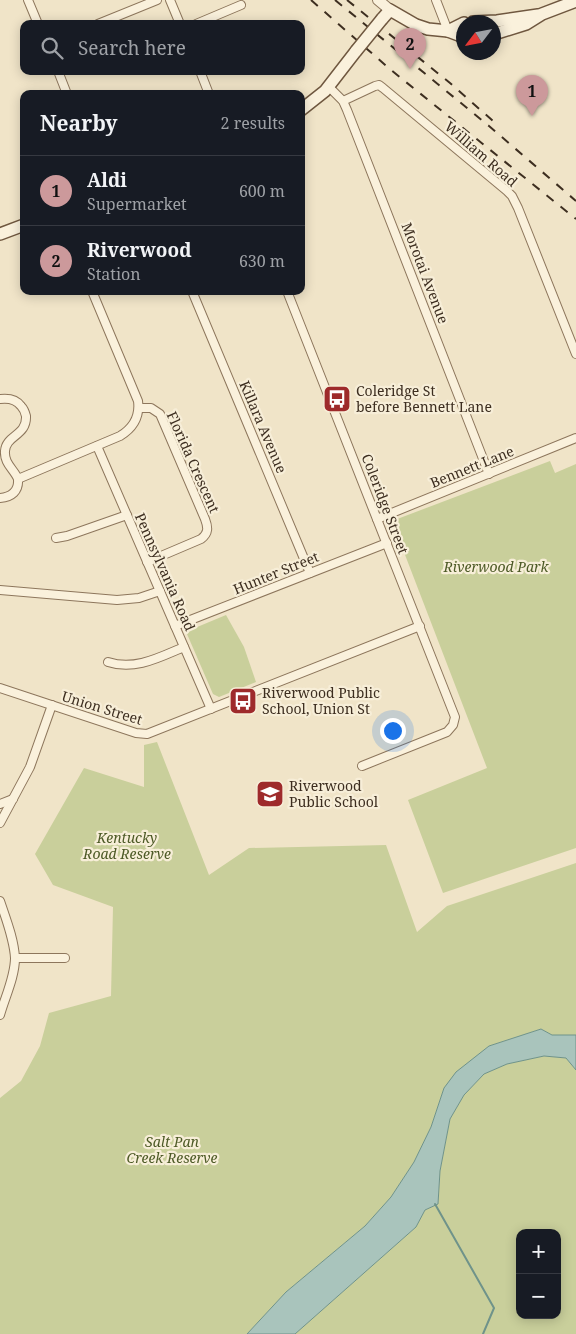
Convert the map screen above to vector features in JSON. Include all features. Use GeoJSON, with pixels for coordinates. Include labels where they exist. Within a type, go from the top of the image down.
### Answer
{"type":"FeatureCollection","features":[{"type":"Feature","properties":{"kind":"main road"},"geometry":{"type":"LineString","coordinates":[[501,32],[526,24],[542,14],[576,1]]}},
{"type":"Feature","properties":{"kind":"main road"},"geometry":{"type":"LineString","coordinates":[[305,107],[330,87],[356,51],[390,10],[416,25],[456,34]]}},
{"type":"Feature","properties":{"kind":"main road"},"geometry":{"type":"LineString","coordinates":[[501,20],[542,14]]}},
{"type":"Feature","properties":{"kind":"main road"},"geometry":{"type":"LineString","coordinates":[[448,31],[456,27]]}},
{"type":"Feature","properties":{"kind":"main road"},"geometry":{"type":"LineString","coordinates":[[0,234],[20,226]]}},
{"type":"Feature","properties":{"kind":"street"},"geometry":{"type":"LineString","coordinates":[[28,0],[36,20]]}},
{"type":"Feature","properties":{"kind":"street"},"geometry":{"type":"LineString","coordinates":[[108,20],[156,0]]}},
{"type":"Feature","properties":{"kind":"street"},"geometry":{"type":"LineString","coordinates":[[170,0],[178,20]]}},
{"type":"Feature","properties":{"kind":"street"},"geometry":{"type":"LineString","coordinates":[[378,0],[390,10]]}},
{"type":"Feature","properties":{"kind":"street"},"geometry":{"type":"LineString","coordinates":[[436,0],[448,31]]}},
{"type":"Feature","properties":{"kind":"street"},"geometry":{"type":"LineString","coordinates":[[205,20],[241,5]]}},
{"type":"Feature","properties":{"kind":"street"},"geometry":{"type":"LineString","coordinates":[[60,75],[65,90]]}},
{"type":"Feature","properties":{"kind":"street"},"geometry":{"type":"LineString","coordinates":[[202,75],[207,90]]}},
{"type":"Feature","properties":{"kind":"street","name":"William Road"},"geometry":{"type":"LineString","coordinates":[[343,100],[374,86],[379,86],[507,191],[515,202],[521,216],[576,354]]}},
{"type":"Feature","properties":{"kind":"street","name":"Morotai Avenue"},"geometry":{"type":"LineString","coordinates":[[330,87],[343,100],[490,474]]}},
{"type":"Feature","properties":{"kind":"street"},"geometry":{"type":"LineString","coordinates":[[18,479],[120,436],[135,422],[139,408],[136,395],[94,295]]}},
{"type":"Feature","properties":{"kind":"street","name":"Killara Avenue"},"geometry":{"type":"LineString","coordinates":[[194,295],[310,573]]}},
{"type":"Feature","properties":{"kind":"street","name":"Coleridge Street"},"geometry":{"type":"LineString","coordinates":[[290,295],[454,711],[455,721],[447,732],[362,766]]}},
{"type":"Feature","properties":{"kind":"street"},"geometry":{"type":"LineString","coordinates":[[0,399],[15,400],[23,408],[26,418],[24,428],[8,442],[5,448],[7,463],[16,474],[18,487],[13,495],[0,498]]}},
{"type":"Feature","properties":{"kind":"street","name":"Florida Crescent"},"geometry":{"type":"LineString","coordinates":[[139,408],[151,408],[160,414],[205,518],[208,530],[207,534],[201,539],[147,562]]}},
{"type":"Feature","properties":{"kind":"street","name":"Bennett Lane"},"geometry":{"type":"LineString","coordinates":[[377,519],[576,438]]}},
{"type":"Feature","properties":{"kind":"street","name":"Pennsylvania Road"},"geometry":{"type":"LineString","coordinates":[[96,446],[211,709]]}},
{"type":"Feature","properties":{"kind":"street"},"geometry":{"type":"LineString","coordinates":[[56,538],[127,515]]}},
{"type":"Feature","properties":{"kind":"street","name":"Hunter Street"},"geometry":{"type":"LineString","coordinates":[[176,626],[387,543]]}},
{"type":"Feature","properties":{"kind":"street"},"geometry":{"type":"LineString","coordinates":[[0,590],[117,600],[139,598],[160,591]]}},
{"type":"Feature","properties":{"kind":"street","name":"Union Street"},"geometry":{"type":"LineString","coordinates":[[0,688],[142,734],[157,730],[420,626]]}},
{"type":"Feature","properties":{"kind":"street"},"geometry":{"type":"LineString","coordinates":[[108,662],[122,665],[147,662],[184,647]]}},
{"type":"Feature","properties":{"kind":"street"},"geometry":{"type":"LineString","coordinates":[[0,823],[30,767],[52,705]]}},
{"type":"Feature","properties":{"kind":"street"},"geometry":{"type":"LineString","coordinates":[[0,804],[12,799]]}},
{"type":"Feature","properties":{"kind":"street"},"geometry":{"type":"LineString","coordinates":[[0,901],[12,941],[14,958],[13,972],[0,1015]]}},
{"type":"Feature","properties":{"kind":"street"},"geometry":{"type":"LineString","coordinates":[[14,958],[65,958]]}},
{"type":"Feature","properties":{"kind":"green space","name":"Riverwood Park"},"geometry":{"type":"Polygon","coordinates":[[[550,461],[555,473],[576,464],[576,848],[443,893],[408,800],[487,768],[392,521],[550,461]]]}},
{"type":"Feature","properties":{"kind":"green space"},"geometry":{"type":"Polygon","coordinates":[[[226,615],[244,647],[256,682],[219,697],[213,694],[187,634],[190,630],[226,615]]]}},
{"type":"Feature","properties":{"kind":"green space","name":"Salt Pan Creek Reserve"},"geometry":{"type":"Polygon","coordinates":[[[157,742],[209,875],[249,848],[386,845],[417,932],[447,906],[576,863],[576,1035],[552,1035],[541,1029],[489,1046],[444,1088],[431,1127],[414,1162],[391,1197],[365,1226],[286,1292],[247,1334],[0,1334],[0,1098],[21,1081],[40,1046],[49,1013],[111,996],[113,907],[53,885],[35,854],[84,768],[144,787],[144,745],[157,742]]]}},
{"type":"Feature","properties":{"kind":"green space"},"geometry":{"type":"Polygon","coordinates":[[[544,1056],[566,1058],[576,1070],[576,1334],[295,1334],[416,1227],[425,1210],[438,1204],[440,1171],[450,1119],[464,1095],[484,1074],[507,1064],[544,1056]]]}},
{"type":"Feature","properties":{"kind":"water"},"geometry":{"type":"Polygon","coordinates":[[[541,1029],[552,1035],[576,1035],[576,1070],[566,1058],[544,1056],[507,1064],[484,1074],[464,1095],[450,1119],[440,1171],[438,1204],[425,1210],[416,1227],[295,1334],[247,1334],[286,1292],[365,1226],[391,1197],[414,1162],[431,1127],[444,1088],[456,1072],[489,1046],[541,1029]]]}},
{"type":"Feature","properties":{"kind":"waterway"},"geometry":{"type":"LineString","coordinates":[[435,1204],[494,1308],[483,1334]]}},
{"type":"Feature","properties":{"kind":"railway"},"geometry":{"type":"LineString","coordinates":[[311,0],[391,70],[576,219]]}},
{"type":"Feature","properties":{"kind":"railway"},"geometry":{"type":"LineString","coordinates":[[335,0],[489,126],[576,201]]}},
{"type":"Feature","properties":{"kind":"railway"},"geometry":{"type":"LineString","coordinates":[[347,0],[450,83],[493,121]]}},
{"type":"Feature","properties":{"kind":"place","name":"Riverwood"},"geometry":{"type":"Point","coordinates":[410,69]}},
{"type":"Feature","properties":{"kind":"place","name":"Aldi"},"geometry":{"type":"Point","coordinates":[532,116]}},
{"type":"Feature","properties":{"kind":"place","name":"Coleridge St before Bennett Lane"},"geometry":{"type":"Point","coordinates":[337,399]}},
{"type":"Feature","properties":{"kind":"place","name":"Riverwood Public School, Union St"},"geometry":{"type":"Point","coordinates":[243,701]}},
{"type":"Feature","properties":{"kind":"place","name":"Riverwood Public School"},"geometry":{"type":"Point","coordinates":[270,794]}},
{"type":"Feature","properties":{"kind":"park label","name":"Kentucky Road Reserve"},"geometry":{"type":"Point","coordinates":[127,846]}}]}
